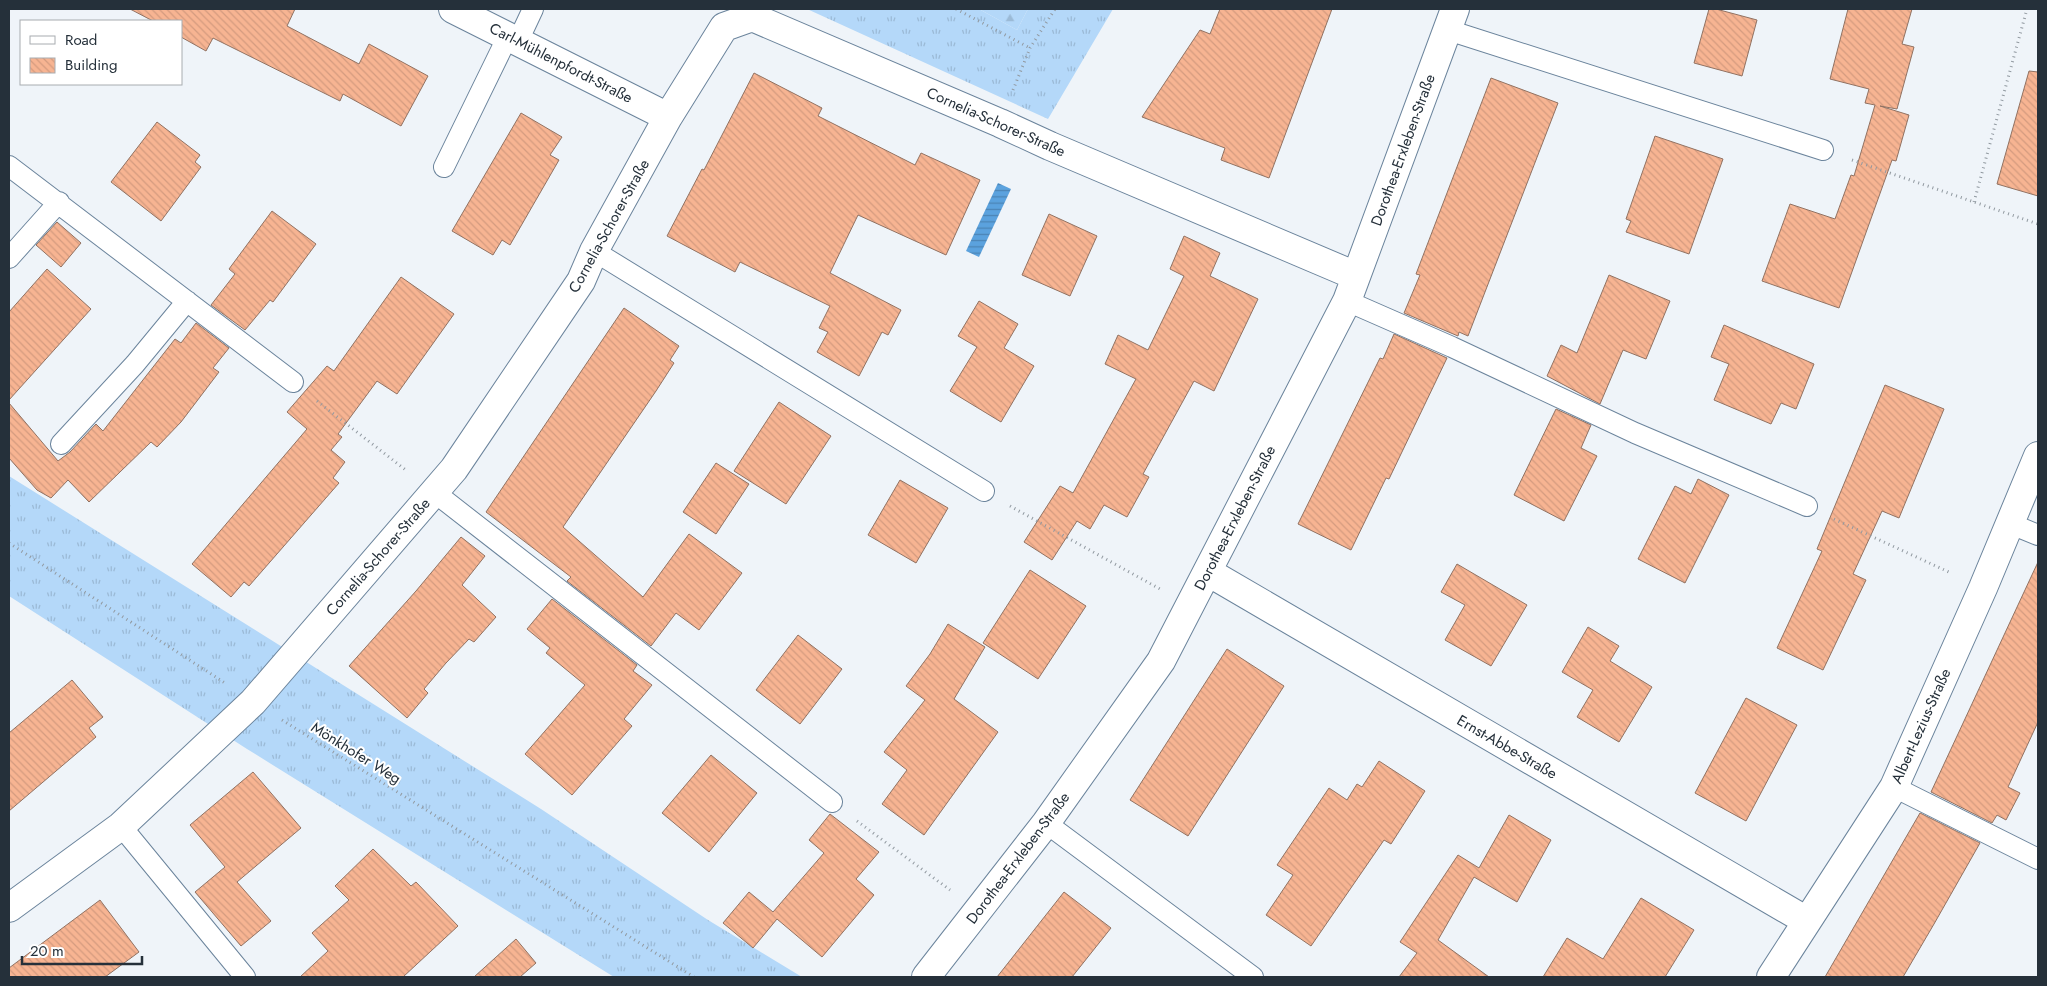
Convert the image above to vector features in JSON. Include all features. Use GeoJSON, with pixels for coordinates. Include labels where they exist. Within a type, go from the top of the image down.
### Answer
{"type":"FeatureCollection","features":[{"type":"Feature","properties":{"kind":"street","name":"Carl-Mühlenpfordt-Straße"},"geometry":{"type":"LineString","coordinates":[[453,9],[668,117]]}},
{"type":"Feature","properties":{"kind":"street","name":"Cornelia-Schorer-Straße"},"geometry":{"type":"LineString","coordinates":[[9,908],[121,826],[253,702],[454,469],[576,289],[594,251],[668,117],[724,27],[752,17],[1356,276]]}},
{"type":"Feature","properties":{"kind":"street","name":"Dorothea-Erxleben-Straße"},"geometry":{"type":"LineString","coordinates":[[926,977],[1046,823],[1161,661],[1347,301],[1452,19]]}},
{"type":"Feature","properties":{"kind":"street","name":"Albert-Lezius-Straße"},"geometry":{"type":"LineString","coordinates":[[1771,977],[1894,788],[2011,524],[2038,456]]}},
{"type":"Feature","properties":{"kind":"street","name":"Ernst-Abbe-Straße"},"geometry":{"type":"LineString","coordinates":[[1208,572],[1807,921]]}},
{"type":"Feature","properties":{"kind":"lane"},"geometry":{"type":"LineString","coordinates":[[444,167],[513,39],[533,9]]}},
{"type":"Feature","properties":{"kind":"lane"},"geometry":{"type":"LineString","coordinates":[[1452,19],[1823,150]]}},
{"type":"Feature","properties":{"kind":"lane"},"geometry":{"type":"LineString","coordinates":[[9,166],[59,202],[292,382]]}},
{"type":"Feature","properties":{"kind":"lane"},"geometry":{"type":"LineString","coordinates":[[9,258],[59,202]]}},
{"type":"Feature","properties":{"kind":"lane"},"geometry":{"type":"LineString","coordinates":[[594,251],[984,491]]}},
{"type":"Feature","properties":{"kind":"lane"},"geometry":{"type":"LineString","coordinates":[[61,444],[135,364],[187,301]]}},
{"type":"Feature","properties":{"kind":"lane"},"geometry":{"type":"LineString","coordinates":[[1347,301],[1522,379],[1635,433],[1807,506]]}},
{"type":"Feature","properties":{"kind":"lane"},"geometry":{"type":"LineString","coordinates":[[434,492],[832,802]]}},
{"type":"Feature","properties":{"kind":"lane"},"geometry":{"type":"LineString","coordinates":[[2011,524],[2038,534]]}},
{"type":"Feature","properties":{"kind":"lane"},"geometry":{"type":"LineString","coordinates":[[1894,788],[2038,859]]}},
{"type":"Feature","properties":{"kind":"lane"},"geometry":{"type":"LineString","coordinates":[[1046,823],[1253,977]]}},
{"type":"Feature","properties":{"kind":"lane"},"geometry":{"type":"LineString","coordinates":[[121,826],[245,977]]}},
{"type":"Feature","properties":{"kind":"path"},"geometry":{"type":"LineString","coordinates":[[956,9],[1030,48]]}},
{"type":"Feature","properties":{"kind":"path"},"geometry":{"type":"LineString","coordinates":[[1000,123],[1030,48],[1054,9]]}},
{"type":"Feature","properties":{"kind":"path"},"geometry":{"type":"LineString","coordinates":[[1974,202],[2027,9]]}},
{"type":"Feature","properties":{"kind":"path"},"geometry":{"type":"LineString","coordinates":[[1823,150],[2038,224]]}},
{"type":"Feature","properties":{"kind":"path"},"geometry":{"type":"LineString","coordinates":[[292,382],[434,492]]}},
{"type":"Feature","properties":{"kind":"path"},"geometry":{"type":"LineString","coordinates":[[984,491],[1190,605]]}},
{"type":"Feature","properties":{"kind":"path"},"geometry":{"type":"LineString","coordinates":[[1807,506],[1983,588]]}},
{"type":"Feature","properties":{"kind":"path","name":"Mönkhofer Weg"},"geometry":{"type":"LineString","coordinates":[[9,543],[253,702],[694,977]]}},
{"type":"Feature","properties":{"kind":"path"},"geometry":{"type":"LineString","coordinates":[[832,802],[978,910]]}},
{"type":"Feature","properties":{"kind":"green space"},"geometry":{"type":"Polygon","coordinates":[[[807,9],[979,9],[1017,30],[1028,9],[1113,9],[1048,119],[807,9]]]}},
{"type":"Feature","properties":{"kind":"green space"},"geometry":{"type":"Polygon","coordinates":[[[979,9],[1028,9],[1017,30],[979,9]]]}},
{"type":"Feature","properties":{"kind":"green space"},"geometry":{"type":"Polygon","coordinates":[[[9,476],[541,809],[708,920],[802,977],[614,977],[247,749],[9,596],[9,476]]]}},
{"type":"Feature","properties":{"kind":"water"},"geometry":{"type":"Polygon","coordinates":[[[998,183],[1011,189],[979,257],[966,251],[998,183]]]}},
{"type":"Feature","properties":{"kind":"building"},"geometry":{"type":"Polygon","coordinates":[[[130,9],[295,9],[287,26],[359,64],[369,44],[428,76],[401,126],[343,94],[340,101],[213,38],[206,51],[182,38],[182,20],[151,20],[130,9]]]}},
{"type":"Feature","properties":{"kind":"building"},"geometry":{"type":"Polygon","coordinates":[[[1220,9],[1332,9],[1269,178],[1221,160],[1225,148],[1142,117],[1200,30],[1210,34],[1220,9]]]}},
{"type":"Feature","properties":{"kind":"building"},"geometry":{"type":"Polygon","coordinates":[[[1709,9],[1716,9],[1757,20],[1742,76],[1694,63],[1709,9]]]}},
{"type":"Feature","properties":{"kind":"building"},"geometry":{"type":"Polygon","coordinates":[[[1848,9],[1912,9],[1902,44],[1914,47],[1897,109],[1880,106],[1909,115],[1896,161],[1892,160],[1839,308],[1762,281],[1790,204],[1835,219],[1851,175],[1854,176],[1875,105],[1865,103],[1869,89],[1830,79],[1848,9]]]}},
{"type":"Feature","properties":{"kind":"building"},"geometry":{"type":"Polygon","coordinates":[[[2029,71],[2038,72],[2038,196],[1997,184],[2029,71]]]}},
{"type":"Feature","properties":{"kind":"building"},"geometry":{"type":"Polygon","coordinates":[[[754,73],[822,108],[818,116],[915,165],[921,153],[980,180],[946,255],[858,215],[830,273],[901,310],[888,335],[882,332],[859,376],[817,352],[828,332],[819,328],[830,306],[740,262],[735,272],[667,236],[702,169],[704,170],[754,73]]]}},
{"type":"Feature","properties":{"kind":"building"},"geometry":{"type":"Polygon","coordinates":[[[1491,78],[1558,103],[1468,336],[1459,332],[1458,336],[1404,313],[1420,275],[1416,274],[1491,78]]]}},
{"type":"Feature","properties":{"kind":"building"},"geometry":{"type":"Polygon","coordinates":[[[521,113],[562,137],[550,155],[559,160],[510,245],[502,240],[493,255],[452,231],[521,113]]]}},
{"type":"Feature","properties":{"kind":"building"},"geometry":{"type":"Polygon","coordinates":[[[157,122],[200,155],[195,162],[201,167],[161,221],[111,182],[157,122]]]}},
{"type":"Feature","properties":{"kind":"building"},"geometry":{"type":"Polygon","coordinates":[[[1655,136],[1723,159],[1689,254],[1626,232],[1631,221],[1626,219],[1655,136]]]}},
{"type":"Feature","properties":{"kind":"building"},"geometry":{"type":"Polygon","coordinates":[[[272,211],[316,244],[273,302],[270,300],[245,330],[211,305],[235,274],[229,269],[272,211]]]}},
{"type":"Feature","properties":{"kind":"building"},"geometry":{"type":"Polygon","coordinates":[[[1049,214],[1097,236],[1070,296],[1022,275],[1049,214]]]}},
{"type":"Feature","properties":{"kind":"building"},"geometry":{"type":"Polygon","coordinates":[[[57,222],[81,243],[61,267],[36,245],[57,222]]]}},
{"type":"Feature","properties":{"kind":"building"},"geometry":{"type":"Polygon","coordinates":[[[1184,236],[1220,253],[1210,276],[1258,299],[1214,391],[1194,381],[1143,474],[1149,477],[1127,517],[1104,505],[1090,529],[1077,521],[1052,560],[1024,542],[1060,486],[1073,493],[1136,379],[1105,364],[1118,335],[1148,350],[1184,276],[1170,269],[1184,236]]]}},
{"type":"Feature","properties":{"kind":"building"},"geometry":{"type":"Polygon","coordinates":[[[47,269],[91,309],[9,400],[9,312],[47,269]]]}},
{"type":"Feature","properties":{"kind":"building"},"geometry":{"type":"Polygon","coordinates":[[[1609,275],[1670,301],[1646,359],[1623,350],[1600,404],[1547,376],[1561,345],[1577,353],[1609,275]]]}},
{"type":"Feature","properties":{"kind":"building"},"geometry":{"type":"Polygon","coordinates":[[[401,277],[454,314],[397,394],[377,381],[338,434],[342,437],[331,450],[345,462],[333,478],[339,483],[249,586],[244,582],[231,597],[192,564],[307,429],[287,412],[327,366],[334,371],[401,277]]]}},
{"type":"Feature","properties":{"kind":"building"},"geometry":{"type":"Polygon","coordinates":[[[979,301],[1018,324],[1004,348],[1034,366],[1001,422],[950,391],[977,347],[958,336],[979,301]]]}},
{"type":"Feature","properties":{"kind":"building"},"geometry":{"type":"Polygon","coordinates":[[[624,308],[679,346],[670,360],[674,363],[563,527],[643,597],[689,534],[742,573],[699,630],[676,613],[651,646],[567,581],[571,577],[486,512],[624,308]]]}},
{"type":"Feature","properties":{"kind":"building"},"geometry":{"type":"Polygon","coordinates":[[[196,323],[229,348],[213,368],[219,372],[181,422],[157,447],[151,442],[89,502],[68,480],[51,498],[37,490],[9,458],[9,403],[58,461],[70,452],[96,424],[103,431],[175,339],[181,343],[196,323]]]}},
{"type":"Feature","properties":{"kind":"building"},"geometry":{"type":"Polygon","coordinates":[[[1724,325],[1814,364],[1796,409],[1781,403],[1771,424],[1714,400],[1729,364],[1711,357],[1724,325]]]}},
{"type":"Feature","properties":{"kind":"building"},"geometry":{"type":"Polygon","coordinates":[[[1394,334],[1447,358],[1389,479],[1386,478],[1351,550],[1298,524],[1380,358],[1383,359],[1394,334]]]}},
{"type":"Feature","properties":{"kind":"building"},"geometry":{"type":"Polygon","coordinates":[[[1885,385],[1944,409],[1899,518],[1882,511],[1853,574],[1866,580],[1823,670],[1777,648],[1822,551],[1817,549],[1885,385]]]}},
{"type":"Feature","properties":{"kind":"building"},"geometry":{"type":"Polygon","coordinates":[[[779,402],[831,436],[786,504],[734,471],[779,402]]]}},
{"type":"Feature","properties":{"kind":"building"},"geometry":{"type":"Polygon","coordinates":[[[1556,409],[1591,425],[1581,448],[1597,456],[1564,521],[1514,495],[1556,409]]]}},
{"type":"Feature","properties":{"kind":"building"},"geometry":{"type":"Polygon","coordinates":[[[716,463],[749,484],[716,534],[683,512],[716,463]]]}},
{"type":"Feature","properties":{"kind":"building"},"geometry":{"type":"Polygon","coordinates":[[[1698,479],[1729,495],[1685,583],[1638,559],[1675,486],[1691,494],[1698,479]]]}},
{"type":"Feature","properties":{"kind":"building"},"geometry":{"type":"Polygon","coordinates":[[[900,480],[948,508],[916,563],[868,535],[900,480]]]}},
{"type":"Feature","properties":{"kind":"building"},"geometry":{"type":"Polygon","coordinates":[[[461,537],[485,556],[462,585],[496,617],[474,642],[469,639],[446,663],[424,689],[428,693],[407,718],[349,666],[461,537]]]}},
{"type":"Feature","properties":{"kind":"building"},"geometry":{"type":"Polygon","coordinates":[[[2038,562],[2038,722],[2008,787],[2020,793],[2006,820],[1997,815],[1992,823],[1931,792],[2038,562]]]}},
{"type":"Feature","properties":{"kind":"building"},"geometry":{"type":"Polygon","coordinates":[[[1457,564],[1527,605],[1491,666],[1445,640],[1465,605],[1441,592],[1457,564]]]}},
{"type":"Feature","properties":{"kind":"building"},"geometry":{"type":"Polygon","coordinates":[[[1030,570],[1086,606],[1038,679],[983,643],[1030,570]]]}},
{"type":"Feature","properties":{"kind":"building"},"geometry":{"type":"Polygon","coordinates":[[[552,599],[637,665],[633,671],[652,685],[624,719],[632,726],[572,795],[525,754],[585,685],[546,653],[550,648],[527,629],[552,599]]]}},
{"type":"Feature","properties":{"kind":"building"},"geometry":{"type":"Polygon","coordinates":[[[948,624],[985,647],[954,699],[998,732],[924,835],[882,804],[907,770],[884,752],[925,700],[906,686],[930,654],[948,624]]]}},
{"type":"Feature","properties":{"kind":"building"},"geometry":{"type":"Polygon","coordinates":[[[1588,627],[1619,646],[1610,661],[1652,687],[1619,742],[1577,717],[1593,690],[1562,672],[1588,627]]]}},
{"type":"Feature","properties":{"kind":"building"},"geometry":{"type":"Polygon","coordinates":[[[798,635],[842,669],[800,724],[756,690],[798,635]]]}},
{"type":"Feature","properties":{"kind":"building"},"geometry":{"type":"Polygon","coordinates":[[[1227,649],[1284,686],[1188,836],[1130,800],[1227,649]]]}},
{"type":"Feature","properties":{"kind":"building"},"geometry":{"type":"Polygon","coordinates":[[[72,680],[103,717],[89,728],[96,737],[9,811],[9,733],[72,680]]]}},
{"type":"Feature","properties":{"kind":"building"},"geometry":{"type":"Polygon","coordinates":[[[1746,698],[1797,725],[1746,821],[1695,793],[1746,698]]]}},
{"type":"Feature","properties":{"kind":"building"},"geometry":{"type":"Polygon","coordinates":[[[711,755],[757,793],[709,852],[662,813],[711,755]]]}},
{"type":"Feature","properties":{"kind":"building"},"geometry":{"type":"Polygon","coordinates":[[[1379,761],[1425,791],[1391,844],[1384,840],[1311,946],[1266,915],[1293,875],[1277,865],[1329,788],[1347,800],[1357,784],[1362,787],[1379,761]]]}},
{"type":"Feature","properties":{"kind":"building"},"geometry":{"type":"Polygon","coordinates":[[[253,772],[301,828],[237,882],[271,921],[241,946],[195,892],[225,867],[190,825],[253,772]]]}},
{"type":"Feature","properties":{"kind":"building"},"geometry":{"type":"Polygon","coordinates":[[[1920,813],[1980,843],[1934,924],[1903,977],[1825,977],[1920,813]]]}},
{"type":"Feature","properties":{"kind":"building"},"geometry":{"type":"Polygon","coordinates":[[[830,814],[879,852],[856,879],[874,895],[822,957],[777,919],[753,948],[723,923],[749,892],[773,912],[824,853],[809,840],[830,814]]]}},
{"type":"Feature","properties":{"kind":"building"},"geometry":{"type":"Polygon","coordinates":[[[1509,815],[1551,840],[1517,902],[1474,877],[1438,940],[1489,977],[1399,977],[1417,953],[1400,942],[1458,855],[1479,868],[1509,815]]]}},
{"type":"Feature","properties":{"kind":"building"},"geometry":{"type":"Polygon","coordinates":[[[373,849],[411,886],[416,882],[458,926],[403,977],[300,977],[328,951],[312,933],[349,900],[335,886],[373,849]]]}},
{"type":"Feature","properties":{"kind":"building"},"geometry":{"type":"Polygon","coordinates":[[[1064,892],[1111,928],[1072,977],[997,977],[1064,892]]]}},
{"type":"Feature","properties":{"kind":"building"},"geometry":{"type":"Polygon","coordinates":[[[1641,898],[1694,930],[1665,977],[1543,977],[1567,938],[1603,959],[1641,898]]]}},
{"type":"Feature","properties":{"kind":"building"},"geometry":{"type":"Polygon","coordinates":[[[100,900],[139,952],[105,977],[9,977],[9,968],[100,900]]]}},
{"type":"Feature","properties":{"kind":"building"},"geometry":{"type":"Polygon","coordinates":[[[516,939],[536,963],[520,977],[474,977],[516,939]]]}}]}
